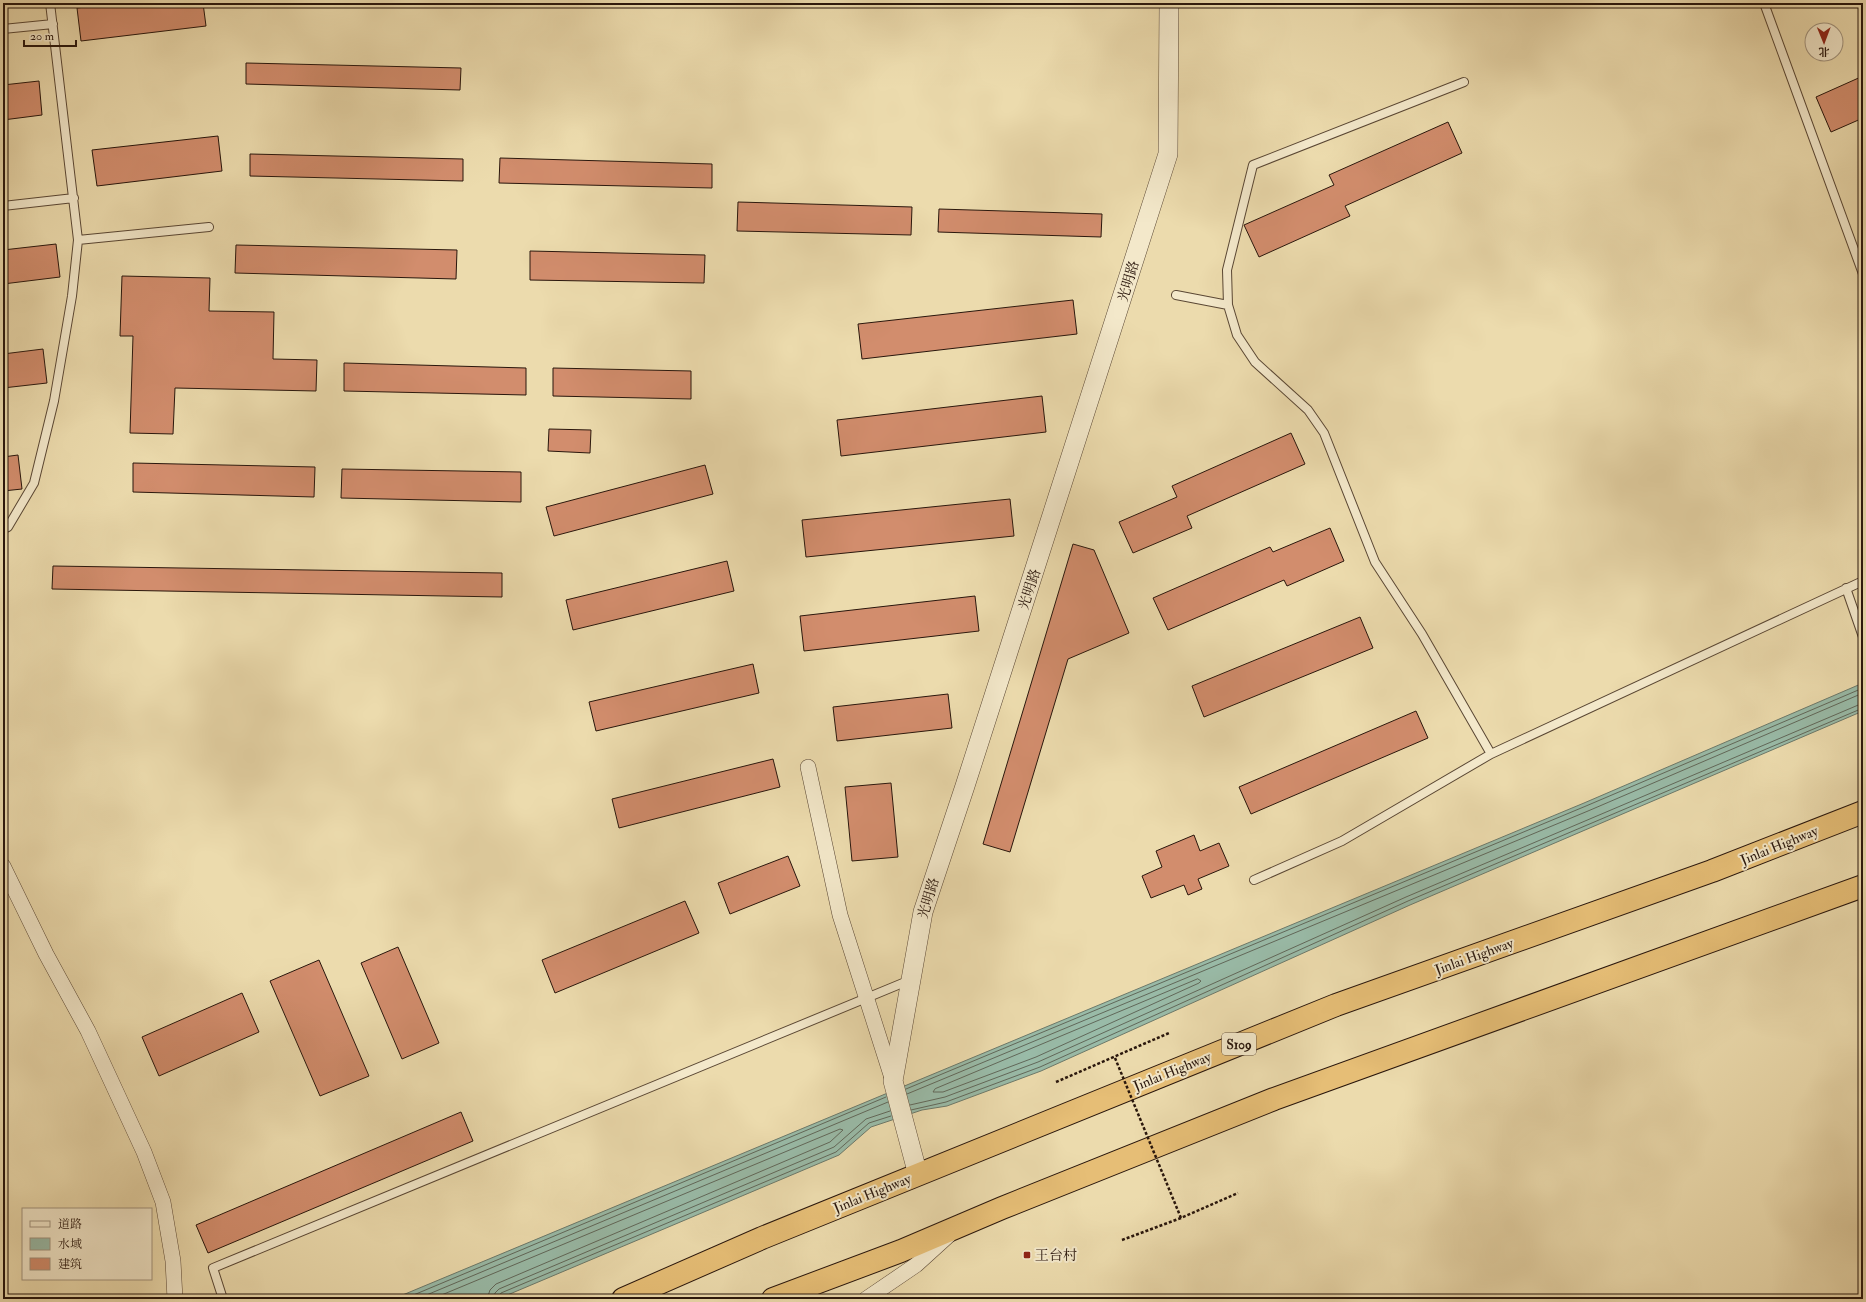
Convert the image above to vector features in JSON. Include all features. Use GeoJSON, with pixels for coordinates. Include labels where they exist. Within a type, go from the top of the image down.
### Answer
{"type":"FeatureCollection","features":[{"type":"Feature","properties":{"kind":"highway","name":"Jinlai Highway"},"geometry":{"type":"LineString","coordinates":[[623,1299],[762,1238],[1336,1005],[1712,871],[1863,812]]}},
{"type":"Feature","properties":{"kind":"highway"},"geometry":{"type":"LineString","coordinates":[[773,1299],[901,1251],[958,1226],[1274,1099],[1863,886]]}},
{"type":"Feature","properties":{"kind":"street","name":"光明路"},"geometry":{"type":"LineString","coordinates":[[918,1175],[893,1081],[923,912],[968,778],[1168,154],[1169,3]]}},
{"type":"Feature","properties":{"kind":"street"},"geometry":{"type":"LineString","coordinates":[[808,767],[840,915],[893,1081]]}},
{"type":"Feature","properties":{"kind":"street"},"geometry":{"type":"LineString","coordinates":[[3,866],[46,954],[88,1031],[144,1152],[163,1202],[173,1261],[175,1299]]}},
{"type":"Feature","properties":{"kind":"street"},"geometry":{"type":"LineString","coordinates":[[866,1299],[916,1265],[958,1226]]}},
{"type":"Feature","properties":{"kind":"lane"},"geometry":{"type":"LineString","coordinates":[[3,529],[8,527],[34,483],[54,401],[72,296],[78,240],[50,3]]}},
{"type":"Feature","properties":{"kind":"lane"},"geometry":{"type":"LineString","coordinates":[[1764,3],[1863,274]]}},
{"type":"Feature","properties":{"kind":"lane"},"geometry":{"type":"LineString","coordinates":[[3,29],[53,24]]}},
{"type":"Feature","properties":{"kind":"lane"},"geometry":{"type":"LineString","coordinates":[[1464,82],[1253,164],[1227,270],[1228,306],[1237,335],[1255,362],[1308,410],[1324,433],[1375,562],[1422,634],[1491,754]]}},
{"type":"Feature","properties":{"kind":"lane"},"geometry":{"type":"LineString","coordinates":[[3,206],[74,198]]}},
{"type":"Feature","properties":{"kind":"lane"},"geometry":{"type":"LineString","coordinates":[[78,240],[209,227]]}},
{"type":"Feature","properties":{"kind":"lane"},"geometry":{"type":"LineString","coordinates":[[1176,295],[1228,306]]}},
{"type":"Feature","properties":{"kind":"lane"},"geometry":{"type":"LineString","coordinates":[[1254,880],[1342,841],[1491,754],[1863,581]]}},
{"type":"Feature","properties":{"kind":"lane"},"geometry":{"type":"LineString","coordinates":[[1846,588],[1863,637]]}},
{"type":"Feature","properties":{"kind":"lane"},"geometry":{"type":"LineString","coordinates":[[223,1299],[213,1268],[911,980]]}},
{"type":"Feature","properties":{"kind":"path"},"geometry":{"type":"LineString","coordinates":[[1056,1082],[1115,1058],[1169,1033]]}},
{"type":"Feature","properties":{"kind":"path"},"geometry":{"type":"LineString","coordinates":[[1115,1058],[1181,1218]]}},
{"type":"Feature","properties":{"kind":"path"},"geometry":{"type":"LineString","coordinates":[[1122,1240],[1181,1218],[1238,1193]]}},
{"type":"Feature","properties":{"kind":"water"},"geometry":{"type":"Polygon","coordinates":[[[1863,683],[1863,711],[1410,905],[1041,1071],[947,1106],[922,1110],[871,1127],[839,1155],[498,1299],[393,1299],[1584,803],[1863,683]]]}},
{"type":"Feature","properties":{"kind":"building"},"geometry":{"type":"Polygon","coordinates":[[[118,3],[203,3],[206,26],[81,41],[77,8],[118,3]]]}},
{"type":"Feature","properties":{"kind":"building"},"geometry":{"type":"Polygon","coordinates":[[[246,63],[461,68],[460,90],[246,84],[246,63]]]}},
{"type":"Feature","properties":{"kind":"building"},"geometry":{"type":"Polygon","coordinates":[[[1863,76],[1863,118],[1831,132],[1816,97],[1863,76]]]}},
{"type":"Feature","properties":{"kind":"building"},"geometry":{"type":"Polygon","coordinates":[[[39,81],[42,115],[3,120],[3,85],[39,81]]]}},
{"type":"Feature","properties":{"kind":"building"},"geometry":{"type":"Polygon","coordinates":[[[1448,122],[1462,153],[1345,206],[1350,216],[1259,257],[1244,225],[1334,185],[1329,175],[1448,122]]]}},
{"type":"Feature","properties":{"kind":"building"},"geometry":{"type":"Polygon","coordinates":[[[218,136],[222,171],[97,186],[92,150],[218,136]]]}},
{"type":"Feature","properties":{"kind":"building"},"geometry":{"type":"Polygon","coordinates":[[[250,154],[463,159],[463,181],[250,176],[250,154]]]}},
{"type":"Feature","properties":{"kind":"building"},"geometry":{"type":"Polygon","coordinates":[[[500,158],[712,164],[712,188],[499,183],[500,158]]]}},
{"type":"Feature","properties":{"kind":"building"},"geometry":{"type":"Polygon","coordinates":[[[738,202],[912,207],[911,235],[737,231],[738,202]]]}},
{"type":"Feature","properties":{"kind":"building"},"geometry":{"type":"Polygon","coordinates":[[[939,209],[1102,214],[1101,237],[938,232],[939,209]]]}},
{"type":"Feature","properties":{"kind":"building"},"geometry":{"type":"Polygon","coordinates":[[[56,244],[60,277],[3,284],[3,250],[56,244]]]}},
{"type":"Feature","properties":{"kind":"building"},"geometry":{"type":"Polygon","coordinates":[[[236,245],[457,250],[456,279],[235,273],[236,245]]]}},
{"type":"Feature","properties":{"kind":"building"},"geometry":{"type":"Polygon","coordinates":[[[530,251],[705,255],[704,283],[530,280],[530,251]]]}},
{"type":"Feature","properties":{"kind":"building"},"geometry":{"type":"Polygon","coordinates":[[[122,276],[210,278],[209,311],[274,312],[273,359],[317,360],[316,391],[175,388],[173,434],[130,433],[133,336],[120,336],[122,276]]]}},
{"type":"Feature","properties":{"kind":"building"},"geometry":{"type":"Polygon","coordinates":[[[1073,300],[1077,334],[862,359],[858,324],[1073,300]]]}},
{"type":"Feature","properties":{"kind":"building"},"geometry":{"type":"Polygon","coordinates":[[[43,349],[47,383],[3,388],[3,354],[43,349]]]}},
{"type":"Feature","properties":{"kind":"building"},"geometry":{"type":"Polygon","coordinates":[[[344,363],[526,368],[526,395],[344,391],[344,363]]]}},
{"type":"Feature","properties":{"kind":"building"},"geometry":{"type":"Polygon","coordinates":[[[553,368],[691,371],[691,399],[553,396],[553,368]]]}},
{"type":"Feature","properties":{"kind":"building"},"geometry":{"type":"Polygon","coordinates":[[[1042,396],[1046,432],[841,456],[837,420],[1042,396]]]}},
{"type":"Feature","properties":{"kind":"building"},"geometry":{"type":"Polygon","coordinates":[[[549,429],[591,430],[590,453],[548,451],[549,429]]]}},
{"type":"Feature","properties":{"kind":"building"},"geometry":{"type":"Polygon","coordinates":[[[1291,433],[1305,464],[1187,516],[1192,528],[1133,553],[1119,522],[1177,497],[1172,486],[1291,433]]]}},
{"type":"Feature","properties":{"kind":"building"},"geometry":{"type":"Polygon","coordinates":[[[18,455],[22,489],[3,491],[3,457],[18,455]]]}},
{"type":"Feature","properties":{"kind":"building"},"geometry":{"type":"Polygon","coordinates":[[[133,463],[315,467],[314,497],[133,492],[133,463]]]}},
{"type":"Feature","properties":{"kind":"building"},"geometry":{"type":"Polygon","coordinates":[[[705,465],[713,494],[554,536],[546,507],[705,465]]]}},
{"type":"Feature","properties":{"kind":"building"},"geometry":{"type":"Polygon","coordinates":[[[342,469],[521,472],[521,502],[341,498],[342,469]]]}},
{"type":"Feature","properties":{"kind":"building"},"geometry":{"type":"Polygon","coordinates":[[[1010,499],[1014,536],[806,557],[802,520],[1010,499]]]}},
{"type":"Feature","properties":{"kind":"building"},"geometry":{"type":"Polygon","coordinates":[[[1330,528],[1344,561],[1287,586],[1284,580],[1168,630],[1153,598],[1270,547],[1273,552],[1330,528]]]}},
{"type":"Feature","properties":{"kind":"building"},"geometry":{"type":"Polygon","coordinates":[[[1073,544],[1094,550],[1129,633],[1068,659],[1010,852],[983,844],[1073,544]]]}},
{"type":"Feature","properties":{"kind":"building"},"geometry":{"type":"Polygon","coordinates":[[[727,561],[734,591],[573,630],[566,600],[727,561]]]}},
{"type":"Feature","properties":{"kind":"building"},"geometry":{"type":"Polygon","coordinates":[[[53,566],[502,573],[502,597],[52,589],[53,566]]]}},
{"type":"Feature","properties":{"kind":"building"},"geometry":{"type":"Polygon","coordinates":[[[975,596],[979,631],[804,651],[800,616],[975,596]]]}},
{"type":"Feature","properties":{"kind":"building"},"geometry":{"type":"Polygon","coordinates":[[[1360,617],[1373,648],[1204,717],[1192,686],[1360,617]]]}},
{"type":"Feature","properties":{"kind":"building"},"geometry":{"type":"Polygon","coordinates":[[[753,664],[759,693],[596,731],[589,702],[753,664]]]}},
{"type":"Feature","properties":{"kind":"building"},"geometry":{"type":"Polygon","coordinates":[[[948,694],[952,728],[837,741],[833,707],[948,694]]]}},
{"type":"Feature","properties":{"kind":"building"},"geometry":{"type":"Polygon","coordinates":[[[1416,711],[1428,738],[1251,814],[1239,787],[1416,711]]]}},
{"type":"Feature","properties":{"kind":"building"},"geometry":{"type":"Polygon","coordinates":[[[773,759],[780,787],[619,828],[612,799],[773,759]]]}},
{"type":"Feature","properties":{"kind":"building"},"geometry":{"type":"Polygon","coordinates":[[[891,783],[898,857],[852,861],[845,787],[891,783]]]}},
{"type":"Feature","properties":{"kind":"building"},"geometry":{"type":"Polygon","coordinates":[[[1194,835],[1200,851],[1219,843],[1229,866],[1198,879],[1202,889],[1188,895],[1184,885],[1151,898],[1142,876],[1162,867],[1156,851],[1194,835]]]}},
{"type":"Feature","properties":{"kind":"building"},"geometry":{"type":"Polygon","coordinates":[[[788,856],[800,886],[730,914],[718,883],[788,856]]]}},
{"type":"Feature","properties":{"kind":"building"},"geometry":{"type":"Polygon","coordinates":[[[685,901],[699,933],[555,993],[542,960],[685,901]]]}},
{"type":"Feature","properties":{"kind":"building"},"geometry":{"type":"Polygon","coordinates":[[[398,947],[439,1043],[402,1059],[361,963],[398,947]]]}},
{"type":"Feature","properties":{"kind":"building"},"geometry":{"type":"Polygon","coordinates":[[[319,960],[369,1076],[320,1096],[270,981],[319,960]]]}},
{"type":"Feature","properties":{"kind":"building"},"geometry":{"type":"Polygon","coordinates":[[[242,993],[259,1032],[159,1076],[142,1037],[242,993]]]}},
{"type":"Feature","properties":{"kind":"building"},"geometry":{"type":"Polygon","coordinates":[[[461,1112],[473,1141],[208,1253],[196,1225],[461,1112]]]}},
{"type":"Feature","properties":{"kind":"place","name":"王台村"},"geometry":{"type":"Point","coordinates":[1027,1255]}}]}
